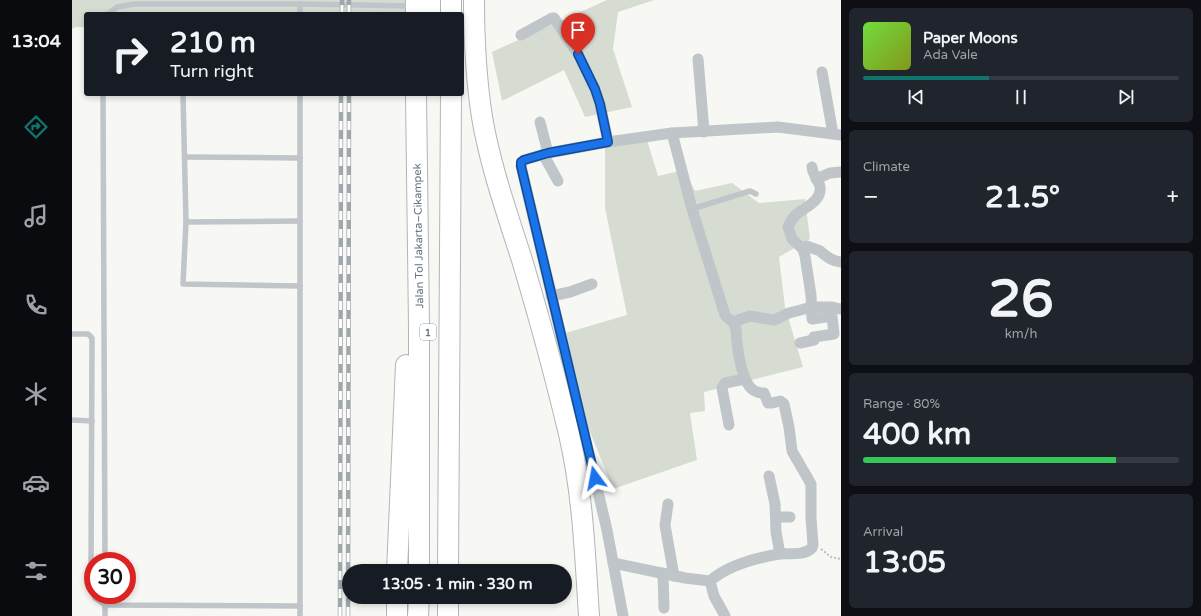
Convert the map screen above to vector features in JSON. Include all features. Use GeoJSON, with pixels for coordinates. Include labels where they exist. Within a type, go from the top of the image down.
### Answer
{"type":"FeatureCollection","features":[{"type":"Feature","properties":{"kind":"highway"},"geometry":{"type":"LineString","coordinates":[[440,0],[440,12]]}},
{"type":"Feature","properties":{"kind":"highway"},"geometry":{"type":"LineString","coordinates":[[451,0],[451,12]]}},
{"type":"Feature","properties":{"kind":"highway"},"geometry":{"type":"LineString","coordinates":[[474,0],[476,74],[482,117],[491,160],[534,298],[569,435],[583,520],[590,616]]}},
{"type":"Feature","properties":{"kind":"highway","name":"Jalan Tol Jakarta–Cikampek"},"geometry":{"type":"LineString","coordinates":[[416,96],[419,327],[419,564]]}},
{"type":"Feature","properties":{"kind":"highway","name":"1"},"geometry":{"type":"LineString","coordinates":[[427,564],[430,96]]}},
{"type":"Feature","properties":{"kind":"highway","name":"1"},"geometry":{"type":"LineString","coordinates":[[440,96],[442,564]]}},
{"type":"Feature","properties":{"kind":"highway","name":"1"},"geometry":{"type":"LineString","coordinates":[[448,564],[451,96]]}},
{"type":"Feature","properties":{"kind":"highway"},"geometry":{"type":"LineString","coordinates":[[397,564],[407,353],[419,327]]}},
{"type":"Feature","properties":{"kind":"highway"},"geometry":{"type":"LineString","coordinates":[[397,604],[397,616]]}},
{"type":"Feature","properties":{"kind":"highway"},"geometry":{"type":"LineString","coordinates":[[418,616],[419,604]]}},
{"type":"Feature","properties":{"kind":"highway"},"geometry":{"type":"LineString","coordinates":[[427,604],[427,616]]}},
{"type":"Feature","properties":{"kind":"highway"},"geometry":{"type":"LineString","coordinates":[[442,604],[442,616]]}},
{"type":"Feature","properties":{"kind":"highway"},"geometry":{"type":"LineString","coordinates":[[448,604],[448,616]]}},
{"type":"Feature","properties":{"kind":"street"},"geometry":{"type":"LineString","coordinates":[[521,35],[554,18],[578,54],[595,89],[600,104],[608,142]]}},
{"type":"Feature","properties":{"kind":"street"},"geometry":{"type":"LineString","coordinates":[[698,59],[704,132]]}},
{"type":"Feature","properties":{"kind":"street"},"geometry":{"type":"LineString","coordinates":[[623,616],[607,530],[551,296],[521,162],[545,154],[608,142],[672,133],[778,127],[837,134],[822,72]]}},
{"type":"Feature","properties":{"kind":"street"},"geometry":{"type":"LineString","coordinates":[[540,122],[545,154],[558,181]]}},
{"type":"Feature","properties":{"kind":"street"},"geometry":{"type":"LineString","coordinates":[[614,563],[710,581],[722,572],[755,559],[780,554],[805,552],[812,548],[811,484],[792,451],[784,404],[780,401],[772,403],[768,402],[764,393],[752,390],[745,379],[737,344],[736,329],[733,322],[725,315],[692,209],[672,133]]}},
{"type":"Feature","properties":{"kind":"street"},"geometry":{"type":"LineString","coordinates":[[800,343],[814,340],[814,337],[834,334],[832,316],[812,319],[812,307],[805,256],[803,249],[792,239],[788,227],[796,215],[814,202],[819,195],[820,188],[813,174],[812,167]]}},
{"type":"Feature","properties":{"kind":"street"},"geometry":{"type":"LineString","coordinates":[[816,179],[830,173],[841,172]]}},
{"type":"Feature","properties":{"kind":"street"},"geometry":{"type":"LineString","coordinates":[[803,249],[807,246],[819,250],[826,258],[836,262],[841,262]]}},
{"type":"Feature","properties":{"kind":"street"},"geometry":{"type":"LineString","coordinates":[[551,296],[570,292],[592,284]]}},
{"type":"Feature","properties":{"kind":"street"},"geometry":{"type":"LineString","coordinates":[[733,322],[750,316],[774,320],[789,313],[812,307],[831,307],[841,309]]}},
{"type":"Feature","properties":{"kind":"street"},"geometry":{"type":"LineString","coordinates":[[729,425],[722,388],[723,385],[725,383],[745,379]]}},
{"type":"Feature","properties":{"kind":"street"},"geometry":{"type":"LineString","coordinates":[[769,476],[775,504],[780,554]]}},
{"type":"Feature","properties":{"kind":"street"},"geometry":{"type":"LineString","coordinates":[[664,608],[668,574],[666,525],[668,504]]}},
{"type":"Feature","properties":{"kind":"street"},"geometry":{"type":"LineString","coordinates":[[776,517],[790,517]]}},
{"type":"Feature","properties":{"kind":"street"},"geometry":{"type":"LineString","coordinates":[[710,581],[714,596],[725,616]]}},
{"type":"Feature","properties":{"kind":"lane"},"geometry":{"type":"LineString","coordinates":[[111,12],[124,4],[300,4],[422,7]]}},
{"type":"Feature","properties":{"kind":"lane"},"geometry":{"type":"LineString","coordinates":[[300,4],[300,12]]}},
{"type":"Feature","properties":{"kind":"lane"},"geometry":{"type":"LineString","coordinates":[[103,96],[105,552]]}},
{"type":"Feature","properties":{"kind":"lane"},"geometry":{"type":"LineString","coordinates":[[183,96],[186,222],[183,284],[300,286]]}},
{"type":"Feature","properties":{"kind":"lane"},"geometry":{"type":"LineString","coordinates":[[300,96],[300,616]]}},
{"type":"Feature","properties":{"kind":"lane"},"geometry":{"type":"LineString","coordinates":[[185,157],[300,158]]}},
{"type":"Feature","properties":{"kind":"lane"},"geometry":{"type":"LineString","coordinates":[[692,209],[750,191],[756,194]]}},
{"type":"Feature","properties":{"kind":"lane"},"geometry":{"type":"LineString","coordinates":[[186,222],[300,220]]}},
{"type":"Feature","properties":{"kind":"lane"},"geometry":{"type":"LineString","coordinates":[[72,334],[88,334],[92,338],[91,552]]}},
{"type":"Feature","properties":{"kind":"lane"},"geometry":{"type":"LineString","coordinates":[[72,420],[92,421]]}},
{"type":"Feature","properties":{"kind":"lane"},"geometry":{"type":"LineString","coordinates":[[105,616],[105,605],[300,606]]}},
{"type":"Feature","properties":{"kind":"path"},"geometry":{"type":"LineString","coordinates":[[812,548],[823,550],[832,557],[841,559]]}},
{"type":"Feature","properties":{"kind":"shaded area"},"geometry":{"type":"Polygon","coordinates":[[[72,0],[416,0],[416,12],[84,12],[84,27],[76,27],[72,29],[72,0]]]}},
{"type":"Feature","properties":{"kind":"shaded area"},"geometry":{"type":"Polygon","coordinates":[[[607,0],[654,0],[618,12],[613,49],[632,107],[585,117],[564,70],[502,101],[492,52],[607,0]]]}},
{"type":"Feature","properties":{"kind":"shaded area"},"geometry":{"type":"Polygon","coordinates":[[[647,140],[658,176],[684,170],[695,191],[732,183],[759,203],[805,199],[810,239],[779,257],[785,307],[803,367],[704,392],[705,411],[690,413],[697,460],[613,489],[552,337],[627,315],[605,208],[605,147],[647,140]]]}},
{"type":"Feature","properties":{"kind":"railway"},"geometry":{"type":"LineString","coordinates":[[342,0],[342,12]]}},
{"type":"Feature","properties":{"kind":"railway"},"geometry":{"type":"LineString","coordinates":[[349,0],[349,12]]}},
{"type":"Feature","properties":{"kind":"railway"},"geometry":{"type":"LineString","coordinates":[[340,616],[341,96]]}},
{"type":"Feature","properties":{"kind":"railway"},"geometry":{"type":"LineString","coordinates":[[348,616],[349,96]]}},
{"type":"Feature","properties":{"kind":"route"},"geometry":{"type":"LineString","coordinates":[[578,54],[595,89],[600,104],[608,142],[548,153],[524,160],[521,162],[521,166],[595,478]]}}]}
